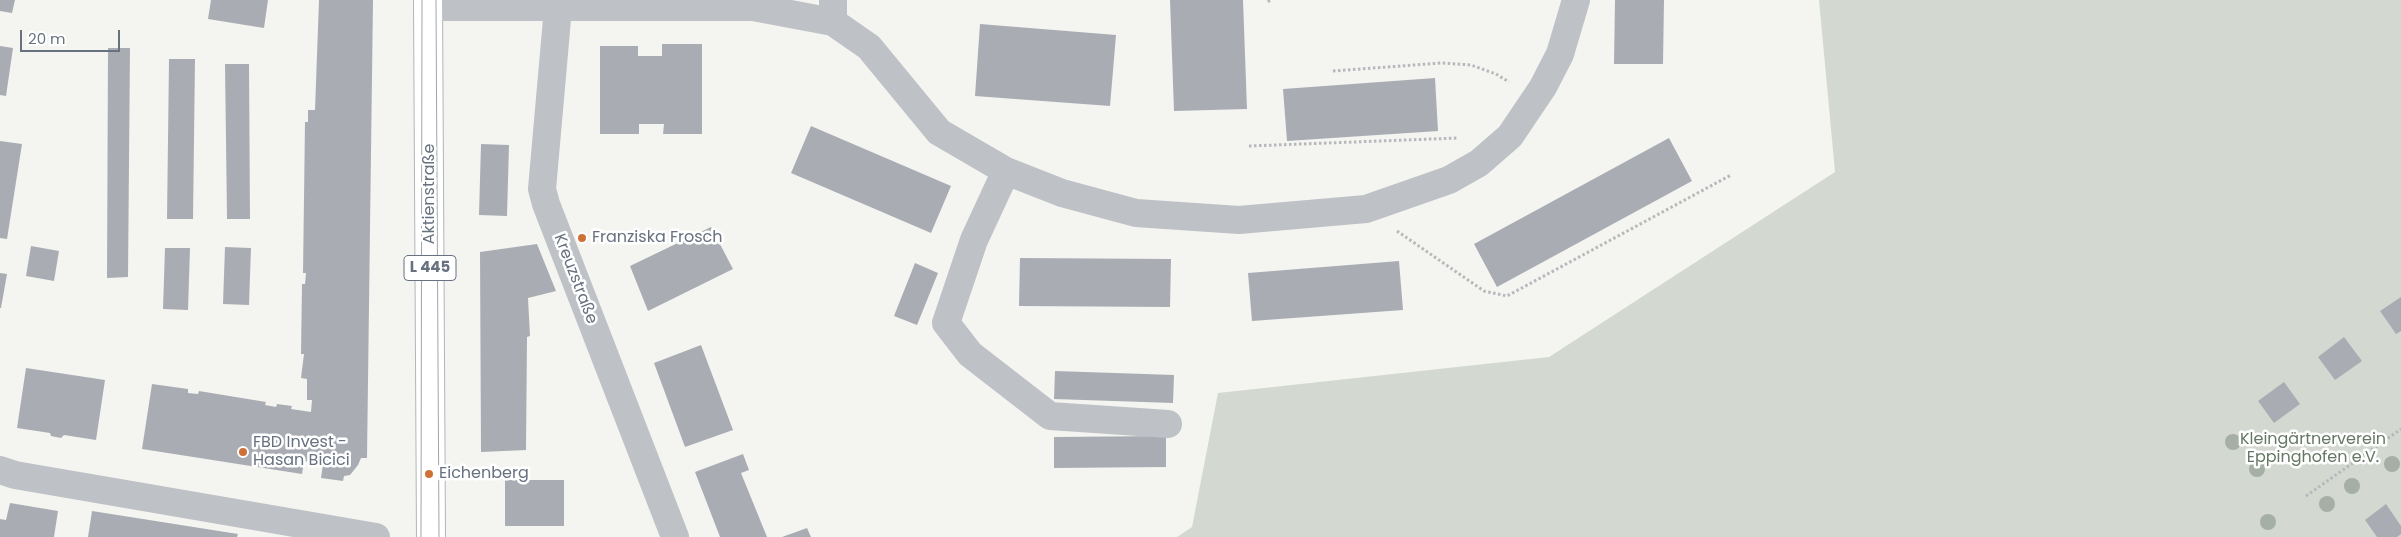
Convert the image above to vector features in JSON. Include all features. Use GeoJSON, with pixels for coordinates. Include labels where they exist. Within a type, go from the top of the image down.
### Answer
{"type":"FeatureCollection","features":[{"type":"Feature","properties":{"kind":"main road","name":"Aktienstraße"},"geometry":{"type":"LineString","coordinates":[[428,4],[431,537]]}},
{"type":"Feature","properties":{"kind":"street"},"geometry":{"type":"LineString","coordinates":[[428,4],[558,8],[754,7],[833,11],[869,47],[939,132],[1006,172],[1062,194],[1136,213],[1239,220],[1366,210],[1449,180],[1480,163],[1510,136],[1535,99],[1560,54],[1576,0]]}},
{"type":"Feature","properties":{"kind":"street","name":"Kreuzstraße"},"geometry":{"type":"LineString","coordinates":[[558,8],[542,189],[546,204],[674,537]]}},
{"type":"Feature","properties":{"kind":"street"},"geometry":{"type":"LineString","coordinates":[[1006,172],[974,240],[946,323],[970,354],[1050,416],[1168,424]]}},
{"type":"Feature","properties":{"kind":"street"},"geometry":{"type":"LineString","coordinates":[[0,470],[25,477],[376,537]]}},
{"type":"Feature","properties":{"kind":"path"},"geometry":{"type":"LineString","coordinates":[[1333,71],[1441,64],[1471,65],[1496,74],[1535,99]]}},
{"type":"Feature","properties":{"kind":"path"},"geometry":{"type":"LineString","coordinates":[[1249,146],[1462,138]]}},
{"type":"Feature","properties":{"kind":"path"},"geometry":{"type":"LineString","coordinates":[[1366,210],[1484,291],[1507,296],[1731,175]]}},
{"type":"Feature","properties":{"kind":"path"},"geometry":{"type":"LineString","coordinates":[[2306,496],[2401,429]]}},
{"type":"Feature","properties":{"kind":"green space","name":"Kleingärtnerverein Eppinghofen e.V."},"geometry":{"type":"Polygon","coordinates":[[[1819,0],[2401,0],[2401,537],[1177,537],[1192,527],[1218,393],[1549,357],[1835,172],[1819,0]]]}},
{"type":"Feature","properties":{"kind":"building"},"geometry":{"type":"Polygon","coordinates":[[[0,0],[15,0],[12,13],[0,11],[0,0]]]}},
{"type":"Feature","properties":{"kind":"building"},"geometry":{"type":"Polygon","coordinates":[[[211,0],[268,0],[264,28],[208,19],[211,0]]]}},
{"type":"Feature","properties":{"kind":"building"},"geometry":{"type":"Polygon","coordinates":[[[319,0],[373,0],[367,458],[361,458],[350,475],[344,476],[343,481],[321,478],[323,464],[304,461],[302,474],[142,449],[152,384],[188,389],[188,393],[198,394],[199,391],[266,402],[265,405],[276,407],[277,404],[292,406],[291,409],[311,412],[312,400],[307,400],[307,379],[301,378],[304,354],[301,354],[302,284],[305,284],[306,273],[303,273],[305,122],[308,122],[308,110],[315,110],[319,0]]]}},
{"type":"Feature","properties":{"kind":"building"},"geometry":{"type":"Polygon","coordinates":[[[1170,0],[1243,0],[1247,109],[1174,111],[1170,0]]]}},
{"type":"Feature","properties":{"kind":"building"},"geometry":{"type":"Polygon","coordinates":[[[1615,0],[1664,0],[1663,64],[1614,64],[1615,0]]]}},
{"type":"Feature","properties":{"kind":"building"},"geometry":{"type":"Polygon","coordinates":[[[980,24],[1116,35],[1110,106],[975,96],[980,24]]]}},
{"type":"Feature","properties":{"kind":"building"},"geometry":{"type":"Polygon","coordinates":[[[662,44],[702,44],[702,134],[663,134],[664,124],[639,124],[639,134],[600,134],[600,46],[638,46],[638,56],[662,56],[662,44]]]}},
{"type":"Feature","properties":{"kind":"building"},"geometry":{"type":"Polygon","coordinates":[[[0,46],[13,48],[6,96],[0,95],[0,46]]]}},
{"type":"Feature","properties":{"kind":"building"},"geometry":{"type":"Polygon","coordinates":[[[108,48],[130,48],[128,277],[107,278],[108,48]]]}},
{"type":"Feature","properties":{"kind":"building"},"geometry":{"type":"Polygon","coordinates":[[[169,59],[195,59],[193,219],[167,219],[169,59]]]}},
{"type":"Feature","properties":{"kind":"building"},"geometry":{"type":"Polygon","coordinates":[[[225,64],[249,64],[250,219],[227,219],[225,64]]]}},
{"type":"Feature","properties":{"kind":"building"},"geometry":{"type":"Polygon","coordinates":[[[1435,78],[1438,131],[1287,141],[1283,89],[1435,78]]]}},
{"type":"Feature","properties":{"kind":"building"},"geometry":{"type":"Polygon","coordinates":[[[811,126],[951,186],[931,233],[791,173],[811,126]]]}},
{"type":"Feature","properties":{"kind":"building"},"geometry":{"type":"Polygon","coordinates":[[[1669,138],[1692,181],[1497,287],[1474,244],[1669,138]]]}},
{"type":"Feature","properties":{"kind":"building"},"geometry":{"type":"Polygon","coordinates":[[[0,141],[22,144],[7,239],[0,238],[0,141]]]}},
{"type":"Feature","properties":{"kind":"building"},"geometry":{"type":"Polygon","coordinates":[[[481,144],[509,145],[507,216],[479,215],[481,144]]]}},
{"type":"Feature","properties":{"kind":"building"},"geometry":{"type":"Polygon","coordinates":[[[711,227],[733,269],[648,311],[630,266],[711,227]]]}},
{"type":"Feature","properties":{"kind":"building"},"geometry":{"type":"Polygon","coordinates":[[[537,244],[556,291],[528,298],[530,336],[527,337],[526,450],[481,452],[480,252],[537,244]]]}},
{"type":"Feature","properties":{"kind":"building"},"geometry":{"type":"Polygon","coordinates":[[[31,246],[59,251],[54,281],[26,276],[31,246]]]}},
{"type":"Feature","properties":{"kind":"building"},"geometry":{"type":"Polygon","coordinates":[[[225,247],[251,248],[249,305],[223,304],[225,247]]]}},
{"type":"Feature","properties":{"kind":"building"},"geometry":{"type":"Polygon","coordinates":[[[165,248],[190,248],[188,310],[163,309],[165,248]]]}},
{"type":"Feature","properties":{"kind":"building"},"geometry":{"type":"Polygon","coordinates":[[[1020,258],[1171,259],[1170,307],[1019,306],[1020,258]]]}},
{"type":"Feature","properties":{"kind":"building"},"geometry":{"type":"Polygon","coordinates":[[[1399,261],[1403,310],[1252,321],[1248,273],[1399,261]]]}},
{"type":"Feature","properties":{"kind":"building"},"geometry":{"type":"Polygon","coordinates":[[[915,263],[938,273],[917,325],[894,316],[915,263]]]}},
{"type":"Feature","properties":{"kind":"building"},"geometry":{"type":"Polygon","coordinates":[[[0,273],[7,274],[1,308],[0,308],[0,273]]]}},
{"type":"Feature","properties":{"kind":"building"},"geometry":{"type":"Polygon","coordinates":[[[2401,297],[2401,331],[2396,334],[2380,311],[2401,297]]]}},
{"type":"Feature","properties":{"kind":"building"},"geometry":{"type":"Polygon","coordinates":[[[2344,337],[2362,361],[2335,380],[2318,357],[2344,337]]]}},
{"type":"Feature","properties":{"kind":"building"},"geometry":{"type":"Polygon","coordinates":[[[701,345],[733,430],[685,447],[654,363],[701,345]]]}},
{"type":"Feature","properties":{"kind":"building"},"geometry":{"type":"Polygon","coordinates":[[[26,368],[105,380],[96,440],[64,435],[61,438],[51,436],[50,433],[17,428],[26,368]]]}},
{"type":"Feature","properties":{"kind":"building"},"geometry":{"type":"Polygon","coordinates":[[[1055,371],[1174,375],[1173,403],[1054,399],[1055,371]]]}},
{"type":"Feature","properties":{"kind":"building"},"geometry":{"type":"Polygon","coordinates":[[[2284,382],[2300,404],[2274,423],[2258,401],[2284,382]]]}},
{"type":"Feature","properties":{"kind":"building"},"geometry":{"type":"Polygon","coordinates":[[[1166,436],[1166,467],[1054,468],[1054,437],[1166,436]]]}},
{"type":"Feature","properties":{"kind":"building"},"geometry":{"type":"Polygon","coordinates":[[[743,454],[749,470],[741,473],[767,537],[720,537],[695,472],[743,454]]]}},
{"type":"Feature","properties":{"kind":"building"},"geometry":{"type":"Polygon","coordinates":[[[505,480],[564,480],[564,526],[505,526],[505,480]]]}},
{"type":"Feature","properties":{"kind":"building"},"geometry":{"type":"Polygon","coordinates":[[[10,503],[58,511],[54,537],[0,537],[0,519],[6,520],[10,503]]]}},
{"type":"Feature","properties":{"kind":"building"},"geometry":{"type":"Polygon","coordinates":[[[2386,504],[2401,526],[2401,534],[2397,537],[2377,537],[2365,520],[2386,504]]]}},
{"type":"Feature","properties":{"kind":"building"},"geometry":{"type":"Polygon","coordinates":[[[92,511],[238,534],[237,537],[88,537],[92,511]]]}},
{"type":"Feature","properties":{"kind":"building"},"geometry":{"type":"Polygon","coordinates":[[[807,528],[811,537],[782,537],[807,528]]]}},
{"type":"Feature","properties":{"kind":"tram line"},"geometry":{"type":"LineString","coordinates":[[421,537],[422,0]]}},
{"type":"Feature","properties":{"kind":"tram line"},"geometry":{"type":"LineString","coordinates":[[436,0],[439,537]]}},
{"type":"Feature","properties":{"kind":"place","name":"Franziska Frosch"},"geometry":{"type":"Point","coordinates":[582,238]}},
{"type":"Feature","properties":{"kind":"place","name":"FBD Invest - Hasan Bicici"},"geometry":{"type":"Point","coordinates":[243,452]}},
{"type":"Feature","properties":{"kind":"place","name":"Eichenberg"},"geometry":{"type":"Point","coordinates":[429,474]}}]}
